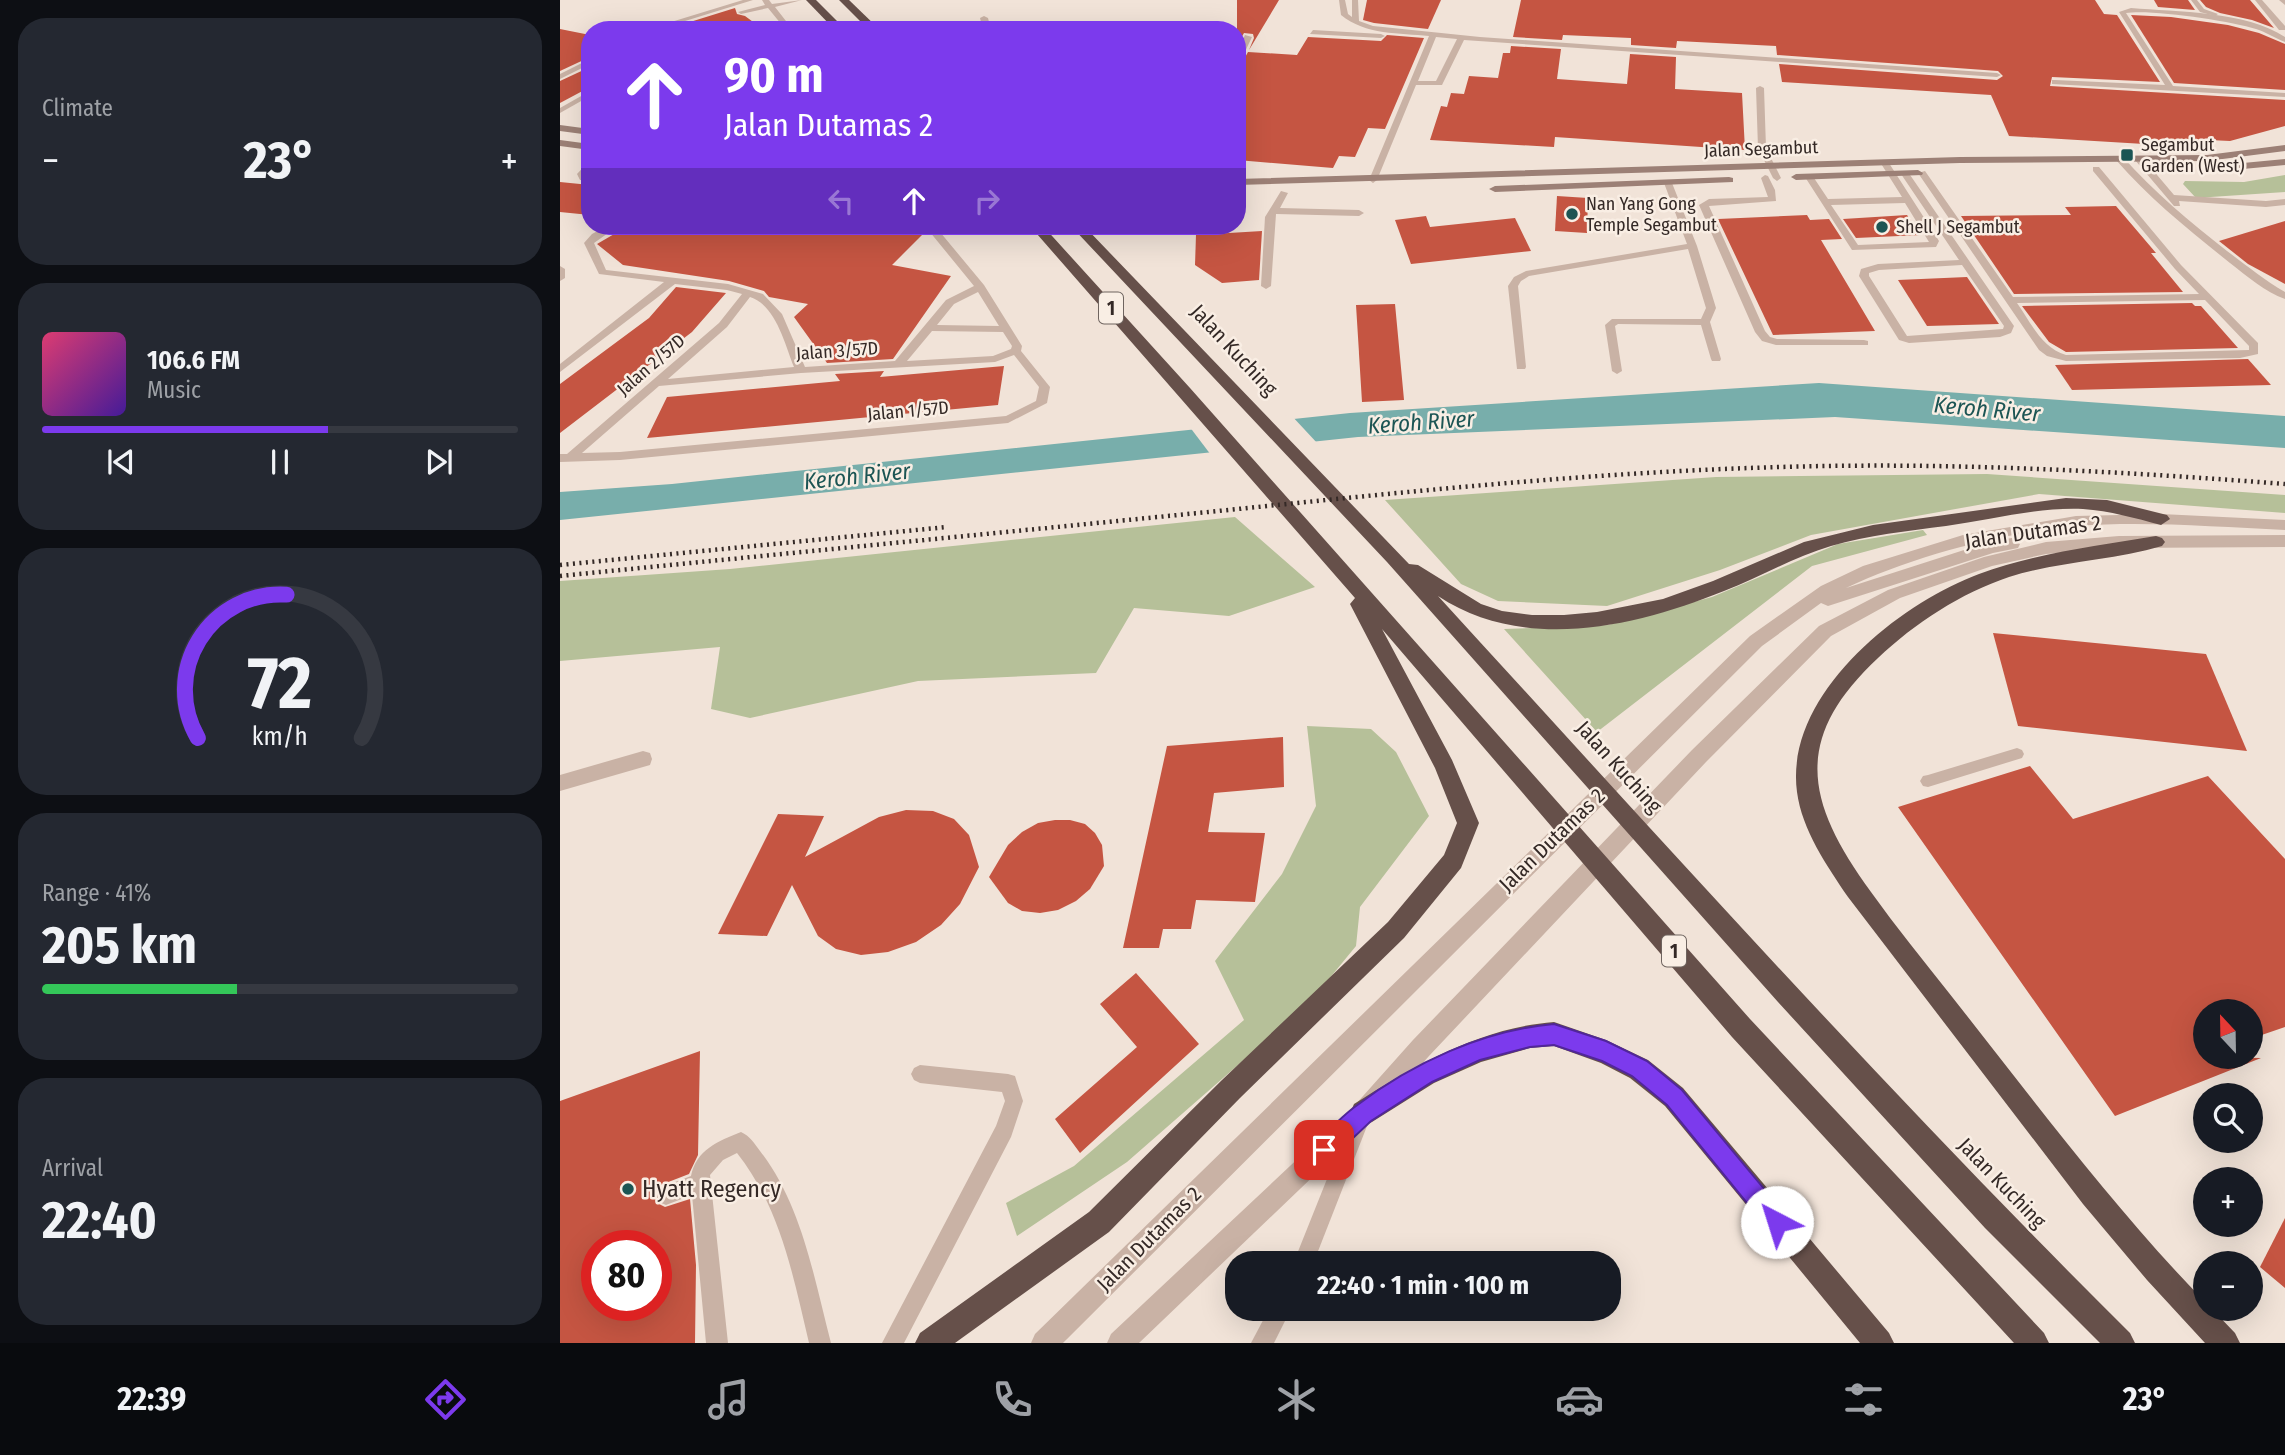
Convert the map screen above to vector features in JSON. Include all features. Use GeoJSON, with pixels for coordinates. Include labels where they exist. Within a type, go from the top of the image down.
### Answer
{"type":"FeatureCollection","features":[{"type":"Feature","properties":{"kind":"highway"},"geometry":{"type":"LineString","coordinates":[[811,0],[832,21]]}},
{"type":"Feature","properties":{"kind":"highway"},"geometry":{"type":"LineString","coordinates":[[844,0],[866,21]]}},
{"type":"Feature","properties":{"kind":"highway","name":"1"},"geometry":{"type":"LineString","coordinates":[[1044,235],[1185,391],[1741,1028],[2034,1343]]}},
{"type":"Feature","properties":{"kind":"highway","name":"Jalan Kuching"},"geometry":{"type":"LineString","coordinates":[[1086,235],[1229,384],[1347,513],[1393,558],[1786,994],[1995,1218],[2120,1343]]}},
{"type":"Feature","properties":{"kind":"highway"},"geometry":{"type":"LineString","coordinates":[[1393,558],[1484,612],[1513,618],[1564,621],[1632,613],[1671,602],[1717,587],[1760,567],[1840,538],[2009,510],[2072,503],[2100,505],[2161,519]]}},
{"type":"Feature","properties":{"kind":"highway"},"geometry":{"type":"LineString","coordinates":[[2156,542],[2044,554],[1982,579],[1911,620],[1847,677],[1815,732],[1808,764],[1808,795],[1822,834],[1845,875],[1904,955],[2048,1139],[2180,1298],[2225,1343]]}},
{"type":"Feature","properties":{"kind":"highway"},"geometry":{"type":"LineString","coordinates":[[930,1343],[1099,1222],[1231,1089],[1396,930],[1453,861],[1468,823],[1445,766],[1339,570]]}},
{"type":"Feature","properties":{"kind":"highway"},"geometry":{"type":"LineString","coordinates":[[1363,1113],[1425,1074],[1479,1051],[1530,1036],[1554,1034],[1606,1052],[1639,1069],[1674,1097],[1879,1343]]}},
{"type":"Feature","properties":{"kind":"main road"},"geometry":{"type":"LineString","coordinates":[[560,128],[581,131]]}},
{"type":"Feature","properties":{"kind":"main road"},"geometry":{"type":"LineString","coordinates":[[560,143],[581,146]]}},
{"type":"Feature","properties":{"kind":"main road","name":"Jalan Segambut"},"geometry":{"type":"LineString","coordinates":[[1246,182],[1884,162],[2230,157],[2285,148]]}},
{"type":"Feature","properties":{"kind":"main road","name":"Jalan Segambut"},"geometry":{"type":"LineString","coordinates":[[1477,189],[1922,173],[2211,169],[2285,161]]}},
{"type":"Feature","properties":{"kind":"main road"},"geometry":{"type":"LineString","coordinates":[[1246,193],[1422,190]]}},
{"type":"Feature","properties":{"kind":"street","name":"Jalan Dutamas 2"},"geometry":{"type":"LineString","coordinates":[[1044,1343],[1756,641],[1828,590],[1869,570],[1969,539],[2076,521],[2161,519],[2285,525]]}},
{"type":"Feature","properties":{"kind":"street"},"geometry":{"type":"LineString","coordinates":[[1805,607],[1992,547],[2030,541],[2044,554]]}},
{"type":"Feature","properties":{"kind":"street"},"geometry":{"type":"LineString","coordinates":[[2156,542],[2285,541]]}},
{"type":"Feature","properties":{"kind":"street","name":"Jalan Dutamas 2"},"geometry":{"type":"LineString","coordinates":[[1120,1343],[1363,1113],[1420,1048],[1699,756],[1825,631],[1894,594],[1990,561],[2044,554]]}},
{"type":"Feature","properties":{"kind":"street"},"geometry":{"type":"LineString","coordinates":[[560,783],[643,759]]}},
{"type":"Feature","properties":{"kind":"lane"},"geometry":{"type":"LineString","coordinates":[[678,21],[750,0]]}},
{"type":"Feature","properties":{"kind":"lane"},"geometry":{"type":"LineString","coordinates":[[741,12],[767,3],[799,0]]}},
{"type":"Feature","properties":{"kind":"lane"},"geometry":{"type":"LineString","coordinates":[[1342,0],[1345,15],[1356,22],[1372,28],[1433,36]]}},
{"type":"Feature","properties":{"kind":"lane"},"geometry":{"type":"LineString","coordinates":[[1355,0],[1356,22]]}},
{"type":"Feature","properties":{"kind":"lane"},"geometry":{"type":"LineString","coordinates":[[2130,0],[2131,10]]}},
{"type":"Feature","properties":{"kind":"lane"},"geometry":{"type":"LineString","coordinates":[[2194,0],[2202,11],[2284,28]]}},
{"type":"Feature","properties":{"kind":"lane"},"geometry":{"type":"LineString","coordinates":[[2258,0],[2284,28]]}},
{"type":"Feature","properties":{"kind":"lane"},"geometry":{"type":"LineString","coordinates":[[767,3],[782,21]]}},
{"type":"Feature","properties":{"kind":"lane"},"geometry":{"type":"LineString","coordinates":[[2171,88],[2122,16],[2122,12],[2131,10],[2198,16],[2273,31],[2285,40]]}},
{"type":"Feature","properties":{"kind":"lane"},"geometry":{"type":"LineString","coordinates":[[1313,32],[1462,37],[1997,75]]}},
{"type":"Feature","properties":{"kind":"lane"},"geometry":{"type":"LineString","coordinates":[[1373,180],[1433,36]]}},
{"type":"Feature","properties":{"kind":"lane"},"geometry":{"type":"LineString","coordinates":[[1246,41],[1248,37]]}},
{"type":"Feature","properties":{"kind":"lane"},"geometry":{"type":"LineString","coordinates":[[1413,83],[1439,83],[1462,37]]}},
{"type":"Feature","properties":{"kind":"lane"},"geometry":{"type":"LineString","coordinates":[[560,77],[581,66]]}},
{"type":"Feature","properties":{"kind":"lane"},"geometry":{"type":"LineString","coordinates":[[2055,82],[2285,95]]}},
{"type":"Feature","properties":{"kind":"lane"},"geometry":{"type":"LineString","coordinates":[[1760,88],[1762,148],[1770,166],[1773,199],[1709,202],[1704,205],[1760,332],[1766,339],[1776,342],[1864,343]]}},
{"type":"Feature","properties":{"kind":"lane"},"geometry":{"type":"LineString","coordinates":[[560,110],[581,98]]}},
{"type":"Feature","properties":{"kind":"lane"},"geometry":{"type":"LineString","coordinates":[[2119,158],[2157,198],[2203,237],[2271,289],[2285,296]]}},
{"type":"Feature","properties":{"kind":"lane"},"geometry":{"type":"LineString","coordinates":[[2138,158],[2174,198],[2173,201],[2193,216],[2203,237]]}},
{"type":"Feature","properties":{"kind":"lane"},"geometry":{"type":"LineString","coordinates":[[1808,177],[1827,202],[1850,244],[1856,248],[1933,245],[1934,241],[1884,162]]}},
{"type":"Feature","properties":{"kind":"lane"},"geometry":{"type":"LineString","coordinates":[[1922,173],[2008,300],[2043,348],[2052,354],[2066,358],[2240,355],[2254,352],[2254,345],[2178,267],[2096,169]]}},
{"type":"Feature","properties":{"kind":"lane"},"geometry":{"type":"LineString","coordinates":[[1905,174],[1966,262],[2009,326],[2007,331],[2000,334],[1909,341],[1899,335],[1864,276],[1864,271],[1870,268],[1966,262]]}},
{"type":"Feature","properties":{"kind":"lane"},"geometry":{"type":"LineString","coordinates":[[1668,183],[1692,246],[1711,308],[1705,322],[1716,359]]}},
{"type":"Feature","properties":{"kind":"lane"},"geometry":{"type":"LineString","coordinates":[[1266,286],[1269,230],[1274,211],[1284,193]]}},
{"type":"Feature","properties":{"kind":"lane"},"geometry":{"type":"LineString","coordinates":[[2174,198],[2266,204],[2285,202]]}},
{"type":"Feature","properties":{"kind":"lane"},"geometry":{"type":"LineString","coordinates":[[1827,202],[1906,200]]}},
{"type":"Feature","properties":{"kind":"lane"},"geometry":{"type":"LineString","coordinates":[[2266,204],[2285,210]]}},
{"type":"Feature","properties":{"kind":"lane"},"geometry":{"type":"LineString","coordinates":[[1274,211],[1359,213]]}},
{"type":"Feature","properties":{"kind":"lane"},"geometry":{"type":"LineString","coordinates":[[597,235],[589,243],[602,272],[728,287],[758,296],[777,314],[801,370]]}},
{"type":"Feature","properties":{"kind":"lane","name":"Jalan 1/57D"},"geometry":{"type":"LineString","coordinates":[[565,458],[620,456],[1008,419],[1041,403],[1045,387],[1016,351],[1017,346],[980,287],[937,235]]}},
{"type":"Feature","properties":{"kind":"lane"},"geometry":{"type":"LineString","coordinates":[[1521,367],[1513,286],[1517,279],[1527,274],[1692,246]]}},
{"type":"Feature","properties":{"kind":"lane"},"geometry":{"type":"LineString","coordinates":[[560,269],[560,278]]}},
{"type":"Feature","properties":{"kind":"lane"},"geometry":{"type":"LineString","coordinates":[[560,369],[671,282]]}},
{"type":"Feature","properties":{"kind":"lane"},"geometry":{"type":"LineString","coordinates":[[899,365],[950,302],[980,287]]}},
{"type":"Feature","properties":{"kind":"lane","name":"Jalan 2/57D"},"geometry":{"type":"LineString","coordinates":[[565,458],[658,383],[723,325],[748,293]]}},
{"type":"Feature","properties":{"kind":"lane"},"geometry":{"type":"LineString","coordinates":[[2008,300],[2207,297]]}},
{"type":"Feature","properties":{"kind":"lane"},"geometry":{"type":"LineString","coordinates":[[1617,371],[1610,324],[1616,321],[1705,322]]}},
{"type":"Feature","properties":{"kind":"lane"},"geometry":{"type":"LineString","coordinates":[[929,328],[1006,329]]}},
{"type":"Feature","properties":{"kind":"lane","name":"Jalan 3/57D"},"geometry":{"type":"LineString","coordinates":[[658,383],[801,370],[995,359],[1016,351]]}},
{"type":"Feature","properties":{"kind":"lane"},"geometry":{"type":"LineString","coordinates":[[1928,781],[2017,754]]}},
{"type":"Feature","properties":{"kind":"lane"},"geometry":{"type":"LineString","coordinates":[[893,1343],[1004,1130],[1014,1101],[1009,1083],[919,1074]]}},
{"type":"Feature","properties":{"kind":"lane"},"geometry":{"type":"LineString","coordinates":[[1308,1251],[1363,1113]]}},
{"type":"Feature","properties":{"kind":"lane"},"geometry":{"type":"LineString","coordinates":[[717,1343],[700,1174],[706,1159],[721,1149],[741,1142],[763,1169],[786,1215],[820,1343]]}},
{"type":"Feature","properties":{"kind":"lane"},"geometry":{"type":"LineString","coordinates":[[667,1195],[701,1182]]}},
{"type":"Feature","properties":{"kind":"lane"},"geometry":{"type":"LineString","coordinates":[[1262,1343],[1274,1321]]}},
{"type":"Feature","properties":{"kind":"green space"},"geometry":{"type":"Polygon","coordinates":[[[2285,175],[2285,192],[2196,198],[2183,184],[2185,181],[2244,182],[2285,175]]]}},
{"type":"Feature","properties":{"kind":"green space"},"geometry":{"type":"Polygon","coordinates":[[[1987,474],[2285,495],[2285,513],[2039,494],[1811,535],[1720,570],[1607,606],[1498,601],[1461,584],[1385,500],[1716,477],[1987,474]]]}},
{"type":"Feature","properties":{"kind":"green space"},"geometry":{"type":"Polygon","coordinates":[[[1235,517],[1315,587],[1229,616],[1134,608],[1096,673],[918,681],[750,718],[711,709],[720,647],[560,661],[560,581],[730,569],[1235,517]]]}},
{"type":"Feature","properties":{"kind":"green space"},"geometry":{"type":"Polygon","coordinates":[[[1923,530],[1927,535],[1812,566],[1597,732],[1504,629],[1608,625],[1712,597],[1838,544],[1923,530]]]}},
{"type":"Feature","properties":{"kind":"green space"},"geometry":{"type":"Polygon","coordinates":[[[1307,726],[1371,729],[1396,752],[1429,816],[1360,907],[1356,946],[1310,1002],[1127,1162],[1017,1236],[1006,1203],[1074,1166],[1244,1020],[1215,961],[1282,874],[1316,806],[1307,726]]]}},
{"type":"Feature","properties":{"kind":"water","name":"Keroh River"},"geometry":{"type":"Polygon","coordinates":[[[1819,383],[2285,416],[2285,448],[1835,417],[1358,437],[560,520],[560,492],[672,484],[1350,413],[1819,383]]]}},
{"type":"Feature","properties":{"kind":"pier"},"geometry":{"type":"Polygon","coordinates":[[[1291,415],[1318,444],[1211,455],[1189,426],[1291,415]]]}},
{"type":"Feature","properties":{"kind":"building"},"geometry":{"type":"Polygon","coordinates":[[[1237,0],[1279,0],[1249,50],[1253,34],[1246,33],[1246,21],[1237,21],[1237,0]]]}},
{"type":"Feature","properties":{"kind":"building"},"geometry":{"type":"Polygon","coordinates":[[[1367,0],[1441,0],[1428,29],[1363,20],[1367,0]]]}},
{"type":"Feature","properties":{"kind":"building"},"geometry":{"type":"Polygon","coordinates":[[[1521,0],[2095,0],[2104,14],[2117,15],[2160,82],[2052,77],[2050,86],[2285,100],[2285,126],[2230,141],[2188,139],[2194,147],[2009,136],[1991,95],[1782,82],[1779,64],[1997,80],[2003,76],[1998,71],[1777,55],[1776,46],[1677,41],[1676,48],[1631,45],[1631,38],[1563,35],[1562,40],[1513,37],[1521,0]]]}},
{"type":"Feature","properties":{"kind":"building"},"geometry":{"type":"Polygon","coordinates":[[[2154,0],[2188,0],[2195,10],[2158,7],[2154,0]]]}},
{"type":"Feature","properties":{"kind":"building"},"geometry":{"type":"Polygon","coordinates":[[[2200,0],[2250,0],[2274,28],[2220,13],[2206,7],[2200,0]]]}},
{"type":"Feature","properties":{"kind":"building"},"geometry":{"type":"Polygon","coordinates":[[[735,8],[737,14],[752,21],[693,21],[735,8]]]}},
{"type":"Feature","properties":{"kind":"building"},"geometry":{"type":"Polygon","coordinates":[[[2131,15],[2171,17],[2228,25],[2259,33],[2285,44],[2285,90],[2174,83],[2131,15]]]}},
{"type":"Feature","properties":{"kind":"building"},"geometry":{"type":"Polygon","coordinates":[[[560,29],[581,33],[581,61],[560,71],[560,29]]]}},
{"type":"Feature","properties":{"kind":"building"},"geometry":{"type":"Polygon","coordinates":[[[1387,35],[1424,38],[1385,129],[1368,128],[1355,157],[1339,156],[1333,168],[1246,161],[1248,52],[1297,55],[1308,37],[1381,41],[1387,35]]]}},
{"type":"Feature","properties":{"kind":"building"},"geometry":{"type":"Polygon","coordinates":[[[1511,46],[1561,49],[1557,79],[1627,84],[1630,54],[1676,57],[1675,89],[1742,93],[1745,150],[1555,137],[1554,147],[1430,140],[1441,106],[1447,107],[1451,93],[1464,94],[1469,76],[1498,78],[1503,53],[1510,53],[1511,46]]]}},
{"type":"Feature","properties":{"kind":"building"},"geometry":{"type":"Polygon","coordinates":[[[581,71],[581,92],[560,103],[560,81],[581,71]]]}},
{"type":"Feature","properties":{"kind":"building"},"geometry":{"type":"Polygon","coordinates":[[[560,182],[581,184],[581,214],[560,212],[560,182]]]}},
{"type":"Feature","properties":{"kind":"building","name":"Nan Yang Gong Temple Segambut"},"geometry":{"type":"Polygon","coordinates":[[[1557,196],[1588,198],[1587,233],[1555,231],[1557,196]]]}},
{"type":"Feature","properties":{"kind":"building"},"geometry":{"type":"Polygon","coordinates":[[[2116,206],[2156,253],[2151,253],[2183,292],[2014,294],[1961,216],[2071,215],[2065,207],[2116,206]]]}},
{"type":"Feature","properties":{"kind":"building"},"geometry":{"type":"Polygon","coordinates":[[[1807,215],[1810,220],[1829,219],[1842,239],[1821,240],[1875,331],[1773,335],[1718,219],[1807,215]]]}},
{"type":"Feature","properties":{"kind":"building","name":"Shell J Segambut"},"geometry":{"type":"Polygon","coordinates":[[[1907,215],[1921,235],[1856,238],[1843,219],[1907,215]]]}},
{"type":"Feature","properties":{"kind":"building"},"geometry":{"type":"Polygon","coordinates":[[[1426,216],[1430,227],[1515,218],[1531,251],[1411,264],[1395,220],[1426,216]]]}},
{"type":"Feature","properties":{"kind":"building"},"geometry":{"type":"Polygon","coordinates":[[[2285,221],[2285,284],[2248,264],[2219,241],[2285,221]]]}},
{"type":"Feature","properties":{"kind":"building"},"geometry":{"type":"Polygon","coordinates":[[[1262,231],[1259,280],[1222,283],[1195,265],[1196,235],[1246,235],[1246,232],[1262,231]]]}},
{"type":"Feature","properties":{"kind":"building"},"geometry":{"type":"Polygon","coordinates":[[[612,235],[922,235],[892,265],[951,276],[893,359],[827,363],[794,317],[808,304],[769,297],[764,291],[729,281],[623,265],[597,244],[612,235]]]}},
{"type":"Feature","properties":{"kind":"building"},"geometry":{"type":"Polygon","coordinates":[[[1967,277],[1999,324],[1927,326],[1898,280],[1967,277]]]}},
{"type":"Feature","properties":{"kind":"building"},"geometry":{"type":"Polygon","coordinates":[[[676,287],[726,293],[692,332],[560,433],[560,384],[649,318],[676,287]]]}},
{"type":"Feature","properties":{"kind":"building"},"geometry":{"type":"Polygon","coordinates":[[[2192,303],[2201,306],[2238,348],[2066,352],[2049,342],[2022,306],[2192,303]]]}},
{"type":"Feature","properties":{"kind":"building"},"geometry":{"type":"Polygon","coordinates":[[[1395,304],[1404,400],[1362,402],[1356,305],[1395,304]]]}},
{"type":"Feature","properties":{"kind":"building"},"geometry":{"type":"Polygon","coordinates":[[[2248,359],[2271,385],[2072,390],[2055,365],[2248,359]]]}},
{"type":"Feature","properties":{"kind":"building"},"geometry":{"type":"Polygon","coordinates":[[[1004,366],[998,405],[647,438],[667,397],[840,381],[835,374],[884,371],[880,377],[1004,366]]]}},
{"type":"Feature","properties":{"kind":"building"},"geometry":{"type":"Polygon","coordinates":[[[1993,633],[2206,654],[2247,751],[2018,726],[1993,633]]]}},
{"type":"Feature","properties":{"kind":"building"},"geometry":{"type":"Polygon","coordinates":[[[1283,737],[1284,787],[1214,793],[1208,832],[1265,833],[1255,902],[1196,900],[1191,929],[1163,929],[1159,948],[1123,948],[1167,746],[1283,737]]]}},
{"type":"Feature","properties":{"kind":"building"},"geometry":{"type":"Polygon","coordinates":[[[2030,766],[2073,819],[2208,776],[2285,859],[2285,1027],[2263,1035],[2263,999],[2193,999],[2193,1069],[2233,1069],[2115,1116],[1898,807],[2030,766]]]}},
{"type":"Feature","properties":{"kind":"building"},"geometry":{"type":"Polygon","coordinates":[[[906,810],[933,811],[954,819],[969,835],[979,867],[960,904],[941,925],[916,942],[888,952],[861,955],[836,949],[818,936],[792,885],[767,936],[718,934],[778,814],[824,816],[805,857],[879,817],[906,810]]]}},
{"type":"Feature","properties":{"kind":"building"},"geometry":{"type":"Polygon","coordinates":[[[1055,820],[1085,824],[1095,833],[1102,845],[1104,866],[1090,889],[1076,901],[1058,910],[1040,913],[1022,911],[1008,903],[989,877],[1008,845],[1022,832],[1038,823],[1055,820]]]}},
{"type":"Feature","properties":{"kind":"building"},"geometry":{"type":"Polygon","coordinates":[[[1136,973],[1199,1044],[1080,1153],[1055,1119],[1137,1047],[1100,1004],[1136,973]]]}},
{"type":"Feature","properties":{"kind":"building","name":"Hyatt Regency"},"geometry":{"type":"Polygon","coordinates":[[[700,1051],[698,1155],[689,1174],[658,1186],[654,1194],[657,1203],[665,1207],[690,1199],[696,1265],[695,1343],[560,1343],[560,1101],[700,1051]]]}},
{"type":"Feature","properties":{"kind":"building"},"geometry":{"type":"Polygon","coordinates":[[[2285,1218],[2285,1288],[2263,1270],[2263,1261],[2285,1218]]]}},
{"type":"Feature","properties":{"kind":"railway"},"geometry":{"type":"LineString","coordinates":[[560,576],[1429,490],[1711,470],[1844,466],[1970,467],[2159,475],[2285,484]]}},
{"type":"Feature","properties":{"kind":"railway"},"geometry":{"type":"LineString","coordinates":[[560,565],[947,527]]}},
{"type":"Feature","properties":{"kind":"place","name":"Segambut Garden (West)"},"geometry":{"type":"Point","coordinates":[2127,155]}},
{"type":"Feature","properties":{"kind":"place","name":"Nan Yang Gong Temple Segambut"},"geometry":{"type":"Point","coordinates":[1572,214]}},
{"type":"Feature","properties":{"kind":"place","name":"Shell J Segambut"},"geometry":{"type":"Point","coordinates":[1882,227]}},
{"type":"Feature","properties":{"kind":"place","name":"Hyatt Regency"},"geometry":{"type":"Point","coordinates":[628,1189]}},
{"type":"Feature","properties":{"kind":"route"},"geometry":{"type":"LineString","coordinates":[[1324,1150],[1363,1113],[1425,1074],[1479,1051],[1530,1036],[1554,1034],[1606,1052],[1639,1069],[1674,1097],[1777,1222]]}}]}
